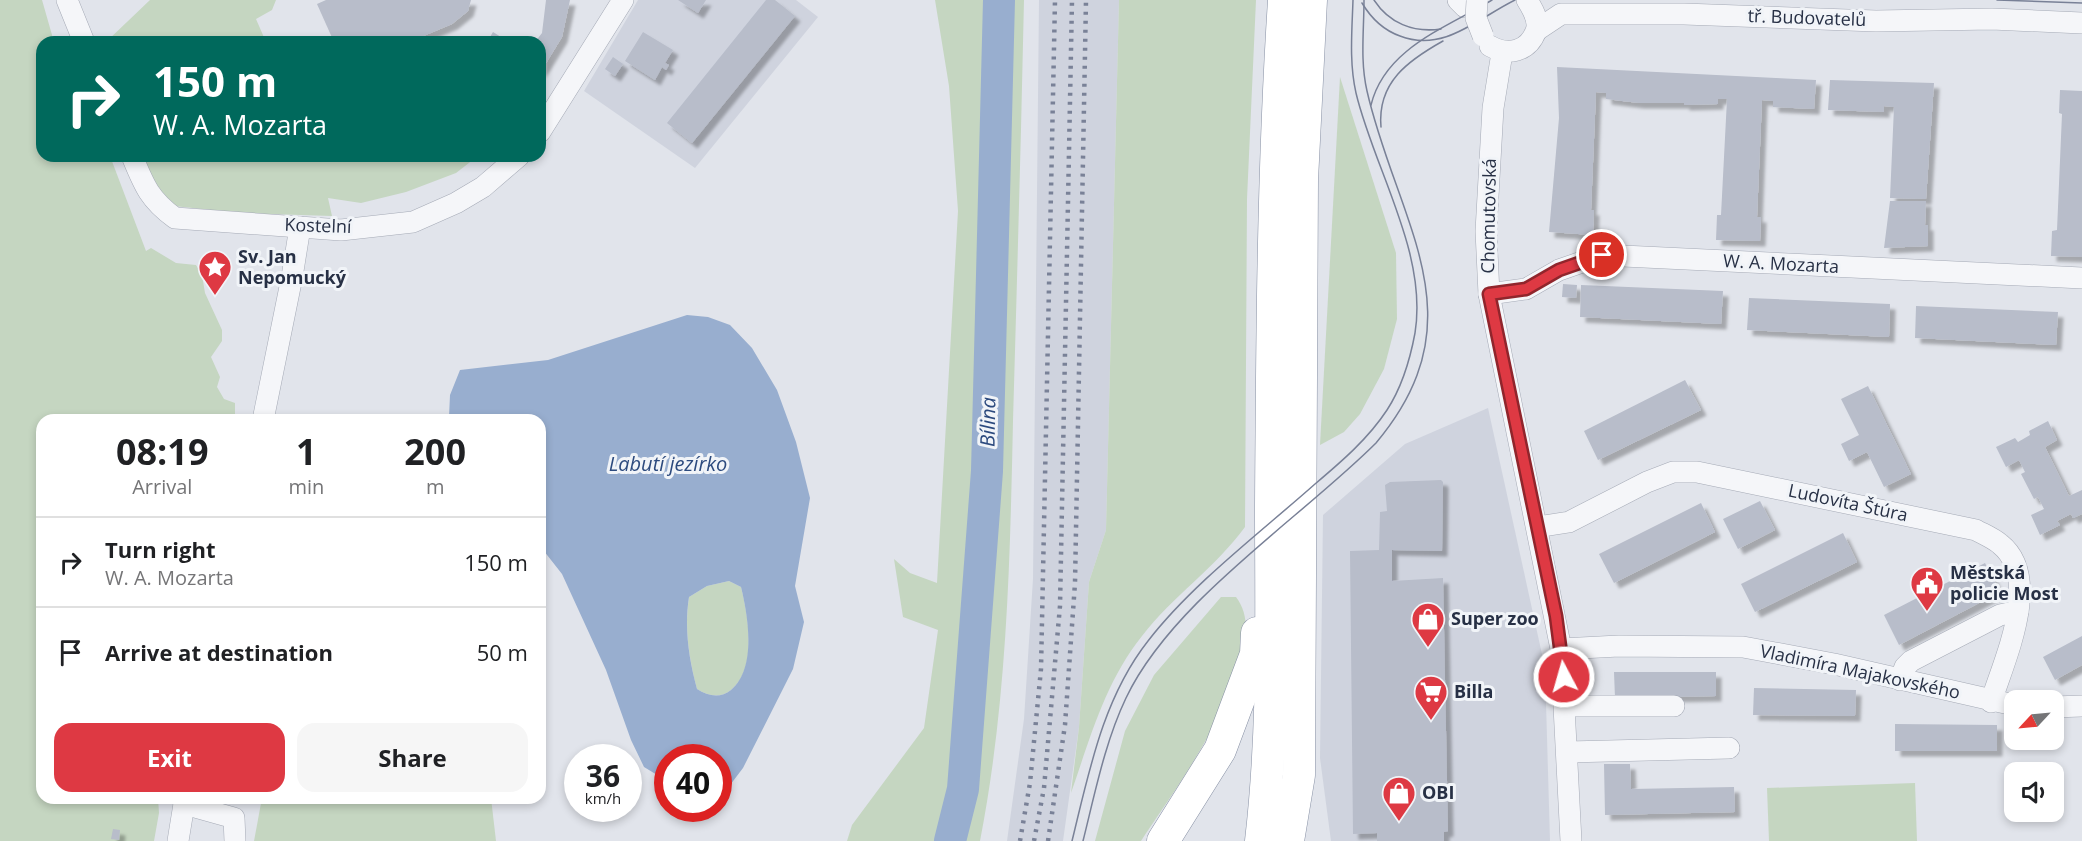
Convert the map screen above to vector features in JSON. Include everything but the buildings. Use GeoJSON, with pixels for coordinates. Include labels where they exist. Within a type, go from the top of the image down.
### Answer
{"type":"FeatureCollection","features":[{"type":"Feature","properties":{"kind":"highway"},"geometry":{"type":"LineString","coordinates":[[1261,841],[1266,798],[1270,690],[1276,180],[1284,0]]}},
{"type":"Feature","properties":{"kind":"highway"},"geometry":{"type":"LineString","coordinates":[[1288,841],[1299,775],[1302,180],[1311,0]]}},
{"type":"Feature","properties":{"kind":"highway"},"geometry":{"type":"LineString","coordinates":[[1163,841],[1220,750],[1256,654],[1272,444]]}},
{"type":"Feature","properties":{"kind":"highway"},"geometry":{"type":"LineString","coordinates":[[1299,775],[1312,841]]}},
{"type":"Feature","properties":{"kind":"street"},"geometry":{"type":"LineString","coordinates":[[67,0],[82,36]]}},
{"type":"Feature","properties":{"kind":"street"},"geometry":{"type":"LineString","coordinates":[[546,122],[619,2]]}},
{"type":"Feature","properties":{"kind":"street"},"geometry":{"type":"LineString","coordinates":[[1473,10],[1486,43],[1502,52],[1517,51],[1537,30],[1529,4]]}},
{"type":"Feature","properties":{"kind":"street","name":"tř. Budovatelů"},"geometry":{"type":"LineString","coordinates":[[1537,30],[1561,14],[1684,14],[1876,21],[1992,20],[2082,23]]}},
{"type":"Feature","properties":{"kind":"street","name":"Chomutovská"},"geometry":{"type":"LineString","coordinates":[[1502,52],[1493,108],[1485,231],[1489,294],[1561,649],[1566,706],[1571,841]]}},
{"type":"Feature","properties":{"kind":"street","name":"Kostelní"},"geometry":{"type":"LineString","coordinates":[[135,162],[156,204],[176,218],[341,230],[413,222],[456,203],[483,187],[512,162]]}},
{"type":"Feature","properties":{"kind":"street"},"geometry":{"type":"LineString","coordinates":[[263,414],[300,227]]}},
{"type":"Feature","properties":{"kind":"street","name":"W. A. Mozarta"},"geometry":{"type":"LineString","coordinates":[[1489,294],[1526,289],[1559,270],[1602,255],[2082,278]]}},
{"type":"Feature","properties":{"kind":"street","name":"Ludovíta Štúra"},"geometry":{"type":"LineString","coordinates":[[1537,527],[1569,522],[1647,482],[1673,472],[1697,472],[1976,530],[2001,545],[2014,566],[2021,590],[2018,611],[1991,702]]}},
{"type":"Feature","properties":{"kind":"street"},"geometry":{"type":"LineString","coordinates":[[1900,680],[1905,667],[1911,661],[2000,615],[2018,611]]}},
{"type":"Feature","properties":{"kind":"street","name":"Vladimíra Majakovského"},"geometry":{"type":"LineString","coordinates":[[1561,649],[1743,647],[1834,664],[2004,704]]}},
{"type":"Feature","properties":{"kind":"street"},"geometry":{"type":"LineString","coordinates":[[1566,706],[1674,706]]}},
{"type":"Feature","properties":{"kind":"street"},"geometry":{"type":"LineString","coordinates":[[2064,707],[2082,706]]}},
{"type":"Feature","properties":{"kind":"street"},"geometry":{"type":"LineString","coordinates":[[1568,752],[1729,748]]}},
{"type":"Feature","properties":{"kind":"street"},"geometry":{"type":"LineString","coordinates":[[178,841],[184,804]]}},
{"type":"Feature","properties":{"kind":"street"},"geometry":{"type":"LineString","coordinates":[[194,804],[234,818],[235,841]]}},
{"type":"Feature","properties":{"kind":"shaded area"},"geometry":{"type":"Polygon","coordinates":[[[638,0],[796,0],[818,17],[695,168],[584,91],[638,0]]]}},
{"type":"Feature","properties":{"kind":"shaded area"},"geometry":{"type":"Polygon","coordinates":[[[1039,0],[1119,0],[1106,530],[1089,582],[1079,727],[1063,841],[1007,841],[1024,719],[1033,579],[1039,0]]]}},
{"type":"Feature","properties":{"kind":"shaded area"},"geometry":{"type":"Polygon","coordinates":[[[1488,408],[1545,668],[1550,841],[1331,841],[1320,758],[1323,515],[1405,444],[1488,408]]]}},
{"type":"Feature","properties":{"kind":"green space"},"geometry":{"type":"Polygon","coordinates":[[[0,0],[42,0],[52,36],[36,36],[36,162],[112,162],[146,251],[151,248],[176,263],[196,265],[202,275],[205,293],[222,330],[222,341],[211,357],[220,377],[217,387],[224,399],[235,403],[235,414],[36,414],[36,804],[158,804],[159,813],[154,841],[0,841],[0,0]]]}},
{"type":"Feature","properties":{"kind":"green space"},"geometry":{"type":"Polygon","coordinates":[[[150,0],[276,0],[272,10],[256,19],[263,36],[112,36],[150,0]]]}},
{"type":"Feature","properties":{"kind":"green space"},"geometry":{"type":"Polygon","coordinates":[[[935,0],[1024,0],[1010,527],[1002,684],[980,841],[847,841],[852,825],[924,728],[938,630],[903,617],[894,559],[910,573],[937,583],[958,211],[949,86],[935,0]]]}},
{"type":"Feature","properties":{"kind":"green space"},"geometry":{"type":"Polygon","coordinates":[[[1119,0],[1256,0],[1247,199],[1245,527],[1221,556],[1154,622],[1129,654],[1108,692],[1071,793],[1079,727],[1089,582],[1106,530],[1119,0]]]}},
{"type":"Feature","properties":{"kind":"green space"},"geometry":{"type":"Polygon","coordinates":[[[1340,77],[1396,253],[1397,319],[1384,369],[1360,414],[1344,432],[1320,445],[1340,77]]]}},
{"type":"Feature","properties":{"kind":"green space"},"geometry":{"type":"Polygon","coordinates":[[[143,162],[470,162],[456,173],[406,192],[361,203],[328,198],[332,216],[239,213],[174,206],[156,193],[143,162]]]}},
{"type":"Feature","properties":{"kind":"green space"},"geometry":{"type":"Polygon","coordinates":[[[729,581],[741,587],[748,627],[748,655],[745,669],[731,690],[723,695],[714,696],[697,689],[688,643],[689,597],[707,586],[729,581]]]}},
{"type":"Feature","properties":{"kind":"green space"},"geometry":{"type":"Polygon","coordinates":[[[1221,597],[1236,597],[1246,621],[1244,652],[1233,686],[1216,722],[1141,841],[1095,841],[1125,731],[1154,675],[1221,597]]]}},
{"type":"Feature","properties":{"kind":"green space"},"geometry":{"type":"Polygon","coordinates":[[[1915,783],[1917,841],[1769,841],[1767,788],[1915,783]]]}},
{"type":"Feature","properties":{"kind":"green space"},"geometry":{"type":"Polygon","coordinates":[[[261,804],[492,804],[496,841],[254,841],[261,804]]]}},
{"type":"Feature","properties":{"kind":"water","name":"Labutí jezírko"},"geometry":{"type":"Polygon","coordinates":[[[687,315],[708,317],[730,325],[752,348],[777,390],[796,442],[810,498],[795,586],[804,622],[793,669],[743,768],[732,782],[732,744],[654,744],[654,773],[644,767],[642,744],[633,744],[606,670],[562,574],[546,554],[546,414],[449,414],[450,395],[460,370],[548,360],[687,315]],[[729,581],[707,586],[689,597],[687,632],[697,689],[710,695],[723,695],[731,690],[745,669],[748,627],[741,587],[729,581]]]}},
{"type":"Feature","properties":{"kind":"waterway","name":"Bílina"},"geometry":{"type":"LineString","coordinates":[[950,841],[963,789],[987,471],[999,0]]}},
{"type":"Feature","properties":{"kind":"tram line"},"geometry":{"type":"LineString","coordinates":[[1072,841],[1099,736],[1120,687],[1148,641],[1206,579],[1363,440],[1387,410],[1405,373],[1415,333],[1417,303],[1414,272],[1407,242],[1364,122],[1356,93],[1352,58],[1353,0]]}},
{"type":"Feature","properties":{"kind":"tram line"},"geometry":{"type":"LineString","coordinates":[[1083,841],[1112,732],[1126,698],[1147,662],[1174,628],[1205,595],[1376,443],[1407,397],[1424,353],[1428,311],[1422,269],[1411,227],[1380,139],[1365,80],[1364,0]]}},
{"type":"Feature","properties":{"kind":"tram line"},"geometry":{"type":"LineString","coordinates":[[1374,0],[1387,15],[1403,25],[1411,28],[1441,29]]}},
{"type":"Feature","properties":{"kind":"tram line"},"geometry":{"type":"LineString","coordinates":[[1371,105],[1378,85],[1389,68],[1403,54],[1437,30],[1492,0]]}},
{"type":"Feature","properties":{"kind":"tram line"},"geometry":{"type":"LineString","coordinates":[[1362,3],[1369,14],[1388,30],[1416,40],[1431,40],[1460,31],[1515,0]]}},
{"type":"Feature","properties":{"kind":"tram line"},"geometry":{"type":"LineString","coordinates":[[1997,0],[2082,3]]}},
{"type":"Feature","properties":{"kind":"tram line"},"geometry":{"type":"LineString","coordinates":[[1381,127],[1381,111],[1390,85],[1407,65],[1443,41]]}},
{"type":"Feature","properties":{"kind":"railway"},"geometry":{"type":"LineString","coordinates":[[1020,841],[1030,783],[1041,669],[1055,0]]}},
{"type":"Feature","properties":{"kind":"railway"},"geometry":{"type":"LineString","coordinates":[[1034,841],[1044,788],[1060,606],[1072,0]]}},
{"type":"Feature","properties":{"kind":"railway"},"geometry":{"type":"LineString","coordinates":[[1048,841],[1065,725],[1075,583],[1086,0]]}},
{"type":"Feature","properties":{"kind":"place","name":"Sv. Jan Nepomucký"},"geometry":{"type":"Point","coordinates":[215,296]}},
{"type":"Feature","properties":{"kind":"place","name":"Městská policie Most"},"geometry":{"type":"Point","coordinates":[1927,612]}},
{"type":"Feature","properties":{"kind":"place","name":"Super zoo"},"geometry":{"type":"Point","coordinates":[1428,648]}},
{"type":"Feature","properties":{"kind":"place","name":"Billa"},"geometry":{"type":"Point","coordinates":[1431,721]}},
{"type":"Feature","properties":{"kind":"place","name":"OBI"},"geometry":{"type":"Point","coordinates":[1399,822]}},
{"type":"Feature","properties":{"kind":"route"},"geometry":{"type":"LineString","coordinates":[[1564,677],[1556,616],[1493,326],[1489,294],[1526,289],[1559,270],[1602,255]]}}]}
